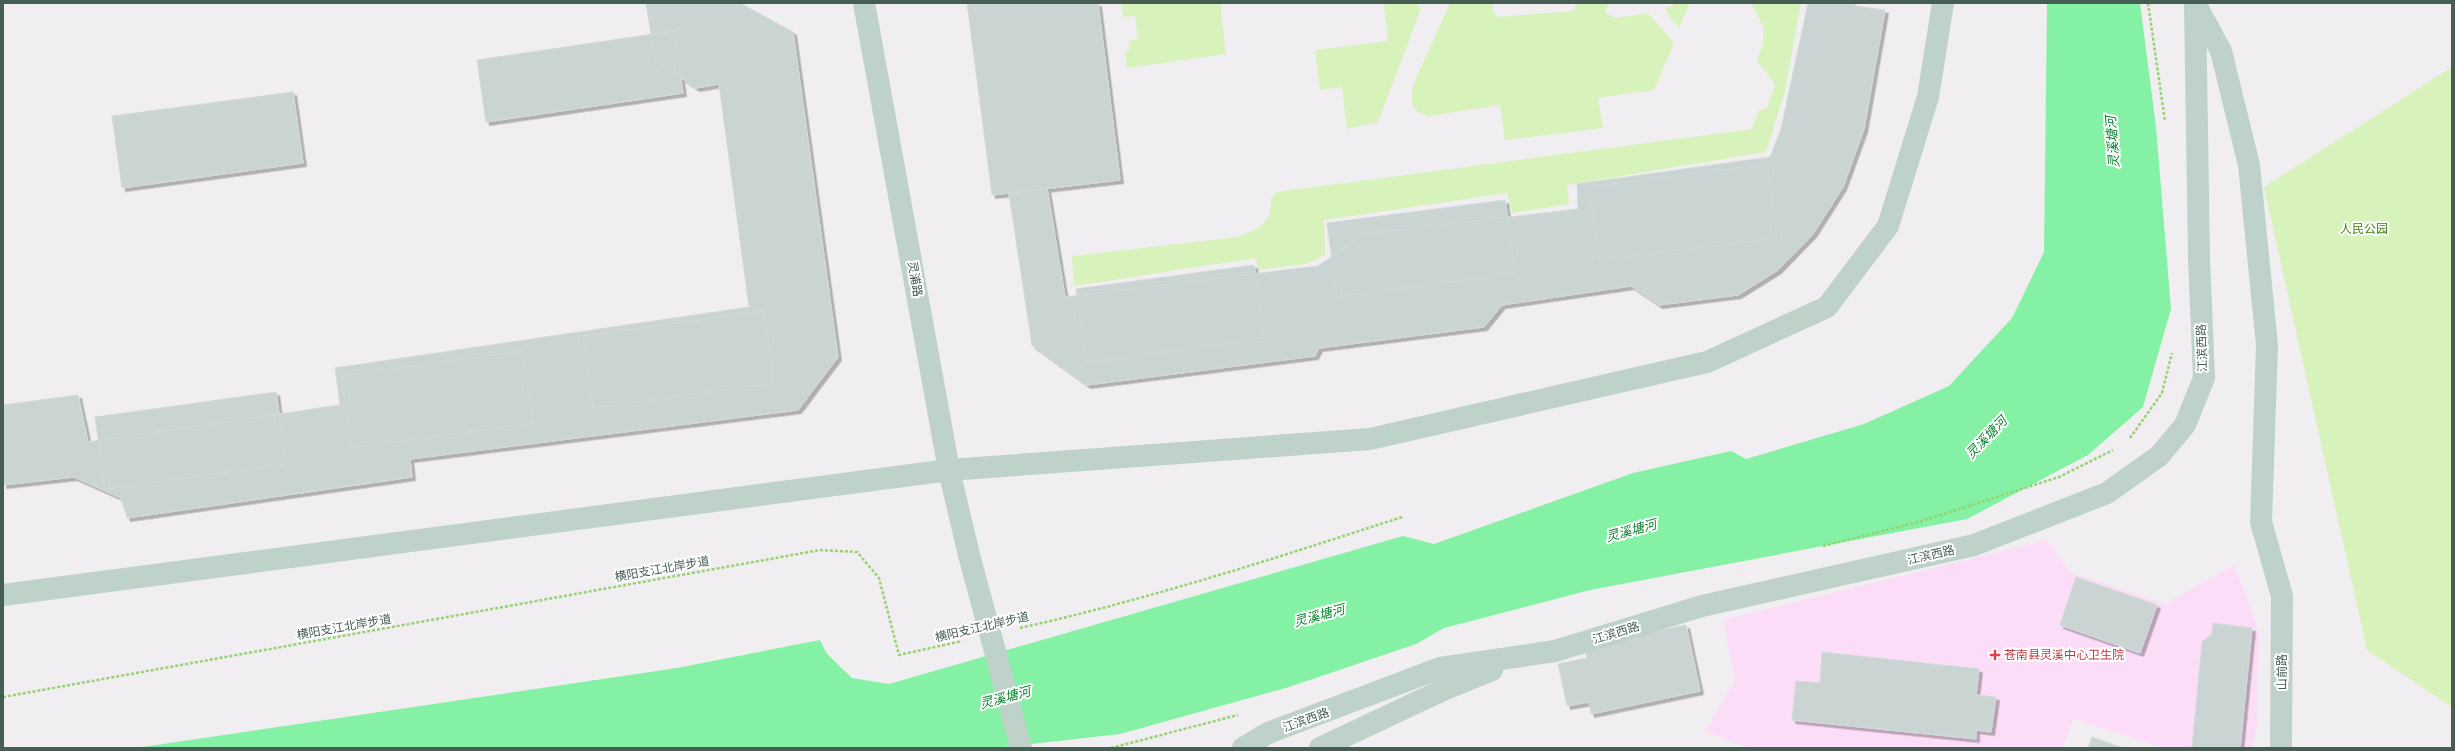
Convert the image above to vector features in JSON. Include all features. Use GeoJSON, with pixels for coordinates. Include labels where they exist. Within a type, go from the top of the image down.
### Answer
{"type":"FeatureCollection","features":[{"type":"Feature","properties":{"kind":"street","name":"灵浦路"},"geometry":{"type":"LineString","coordinates":[[864,3],[948,470],[968,555],[1021,748]]}},
{"type":"Feature","properties":{"kind":"street"},"geometry":{"type":"LineString","coordinates":[[3,595],[948,470],[1370,440],[1707,362],[1827,308],[1888,226],[1928,97],[1943,3]]}},
{"type":"Feature","properties":{"kind":"street","name":"山前路"},"geometry":{"type":"LineString","coordinates":[[2195,3],[2221,51],[2249,165],[2267,345],[2261,522],[2282,596],[2281,748]]}},
{"type":"Feature","properties":{"kind":"street","name":"江滨西路"},"geometry":{"type":"LineString","coordinates":[[1243,748],[1268,733],[1440,668],[1555,651],[1702,606],[1974,545],[2107,492],[2158,456],[2185,425],[2204,378],[2198,250],[2195,3]]}},
{"type":"Feature","properties":{"kind":"street"},"geometry":{"type":"LineString","coordinates":[[1320,748],[1479,674],[1555,651]]}},
{"type":"Feature","properties":{"kind":"path"},"geometry":{"type":"LineString","coordinates":[[2148,3],[2166,129]]}},
{"type":"Feature","properties":{"kind":"path"},"geometry":{"type":"LineString","coordinates":[[2126,443],[2162,393],[2173,348]]}},
{"type":"Feature","properties":{"kind":"path"},"geometry":{"type":"LineString","coordinates":[[1816,548],[1922,520],[2059,477],[2120,447]]}},
{"type":"Feature","properties":{"kind":"path","name":"横阳支江北岸步道"},"geometry":{"type":"LineString","coordinates":[[1012,630],[1088,613],[1251,567],[1402,517]]}},
{"type":"Feature","properties":{"kind":"path","name":"横阳支江北岸步道"},"geometry":{"type":"LineString","coordinates":[[3,697],[820,550],[857,552],[879,578],[900,655],[967,640]]}},
{"type":"Feature","properties":{"kind":"path"},"geometry":{"type":"LineString","coordinates":[[1110,748],[1242,714]]}},
{"type":"Feature","properties":{"kind":"shaded area","name":"苍南县灵溪中心卫生院"},"geometry":{"type":"Polygon","coordinates":[[[2047,540],[2070,572],[2165,604],[2234,565],[2253,614],[2259,638],[2257,727],[2252,748],[2164,748],[2073,719],[2063,748],[1751,748],[1705,732],[1735,680],[1723,620],[2047,540]]]}},
{"type":"Feature","properties":{"kind":"green space"},"geometry":{"type":"Polygon","coordinates":[[[1121,3],[1220,3],[1226,54],[1127,68],[1125,51],[1130,50],[1129,41],[1138,39],[1135,16],[1123,17],[1121,3]]]}},
{"type":"Feature","properties":{"kind":"green space"},"geometry":{"type":"Polygon","coordinates":[[[1415,3],[1421,9],[1378,122],[1347,129],[1342,87],[1320,90],[1315,50],[1388,41],[1384,4],[1415,3]]]}},
{"type":"Feature","properties":{"kind":"green space"},"geometry":{"type":"Polygon","coordinates":[[[1450,3],[1492,3],[1493,12],[1498,17],[1573,11],[1577,3],[1609,3],[1605,13],[1615,18],[1648,13],[1674,43],[1654,90],[1598,98],[1603,128],[1505,140],[1500,105],[1429,116],[1418,112],[1412,105],[1412,87],[1450,3]]]}},
{"type":"Feature","properties":{"kind":"green space"},"geometry":{"type":"Polygon","coordinates":[[[1674,3],[1690,3],[1679,27],[1671,19],[1665,8],[1673,6],[1674,3]]]}},
{"type":"Feature","properties":{"kind":"green space"},"geometry":{"type":"Polygon","coordinates":[[[1751,3],[1801,3],[1785,91],[1766,152],[1567,185],[1569,204],[1512,213],[1507,193],[1324,220],[1325,255],[1306,264],[1259,270],[1255,258],[1074,286],[1072,256],[1238,237],[1258,228],[1267,220],[1271,207],[1271,198],[1277,192],[1752,129],[1759,111],[1767,108],[1775,84],[1757,61],[1763,42],[1764,28],[1751,3]]]}},
{"type":"Feature","properties":{"kind":"green space","name":"人民公园"},"geometry":{"type":"Polygon","coordinates":[[[2452,67],[2452,707],[2367,650],[2264,187],[2452,67]]]}},
{"type":"Feature","properties":{"kind":"water","name":"灵溪塘河"},"geometry":{"type":"Polygon","coordinates":[[[2047,3],[2140,3],[2156,127],[2171,309],[2143,407],[2088,455],[1967,519],[1590,590],[1444,628],[1416,644],[1289,687],[1120,734],[995,748],[136,748],[677,668],[820,640],[827,654],[852,678],[889,684],[1403,536],[1434,544],[1633,473],[1731,451],[1746,459],[1864,424],[1949,386],[2012,318],[2044,252],[2047,3]]]}},
{"type":"Feature","properties":{"kind":"building"},"geometry":{"type":"Polygon","coordinates":[[[646,3],[740,3],[793,32],[838,357],[798,410],[410,459],[412,477],[127,518],[121,498],[74,477],[3,485],[3,405],[78,395],[88,442],[340,405],[335,368],[749,307],[719,84],[696,88],[655,60],[646,3]]]}},
{"type":"Feature","properties":{"kind":"building"},"geometry":{"type":"Polygon","coordinates":[[[967,3],[1098,3],[1120,180],[992,195],[967,3]]]}},
{"type":"Feature","properties":{"kind":"building"},"geometry":{"type":"Polygon","coordinates":[[[1808,3],[1855,3],[1855,6],[1885,10],[1864,129],[1843,187],[1813,234],[1778,270],[1738,295],[1659,305],[1631,286],[1502,305],[1484,327],[1319,348],[1315,356],[1087,385],[1032,345],[1009,194],[1047,188],[1065,297],[1318,266],[1364,234],[1578,209],[1577,184],[1770,157],[1781,129],[1808,3]]]}},
{"type":"Feature","properties":{"kind":"building"},"geometry":{"type":"Polygon","coordinates":[[[674,31],[683,93],[486,122],[477,60],[674,31]]]}},
{"type":"Feature","properties":{"kind":"building"},"geometry":{"type":"Polygon","coordinates":[[[293,92],[303,163],[122,188],[112,116],[293,92]]]}},
{"type":"Feature","properties":{"kind":"building"},"geometry":{"type":"Polygon","coordinates":[[[1767,164],[1777,238],[1599,260],[1589,187],[1767,164]]]}},
{"type":"Feature","properties":{"kind":"building"},"geometry":{"type":"Polygon","coordinates":[[[1505,200],[1515,273],[1337,297],[1327,223],[1505,200]]]}},
{"type":"Feature","properties":{"kind":"building"},"geometry":{"type":"Polygon","coordinates":[[[1254,265],[1264,338],[1086,363],[1076,289],[1254,265]]]}},
{"type":"Feature","properties":{"kind":"building"},"geometry":{"type":"Polygon","coordinates":[[[764,311],[774,383],[593,408],[583,336],[764,311]]]}},
{"type":"Feature","properties":{"kind":"building"},"geometry":{"type":"Polygon","coordinates":[[[522,351],[533,423],[352,448],[341,376],[522,351]]]}},
{"type":"Feature","properties":{"kind":"building"},"geometry":{"type":"Polygon","coordinates":[[[276,392],[286,464],[105,489],[95,417],[276,392]]]}},
{"type":"Feature","properties":{"kind":"building"},"geometry":{"type":"Polygon","coordinates":[[[2076,577],[2157,605],[2140,653],[2060,625],[2076,577]]]}},
{"type":"Feature","properties":{"kind":"building"},"geometry":{"type":"Polygon","coordinates":[[[2213,623],[2252,628],[2240,748],[2192,748],[2202,642],[2212,634],[2213,623]]]}},
{"type":"Feature","properties":{"kind":"building"},"geometry":{"type":"Polygon","coordinates":[[[1686,625],[1700,691],[1591,714],[1589,702],[1567,706],[1558,664],[1587,658],[1584,646],[1686,625]]]}},
{"type":"Feature","properties":{"kind":"building"},"geometry":{"type":"Polygon","coordinates":[[[1822,652],[1979,669],[1976,695],[1996,697],[1991,732],[1976,730],[1976,739],[1792,720],[1796,681],[1820,683],[1822,652]]]}},
{"type":"Feature","properties":{"kind":"building"},"geometry":{"type":"Polygon","coordinates":[[[2092,737],[2123,748],[2088,748],[2092,737]]]}},
{"type":"Feature","properties":{"kind":"place","name":"苍南县灵溪中心卫生院"},"geometry":{"type":"Point","coordinates":[1995,655]}}]}
